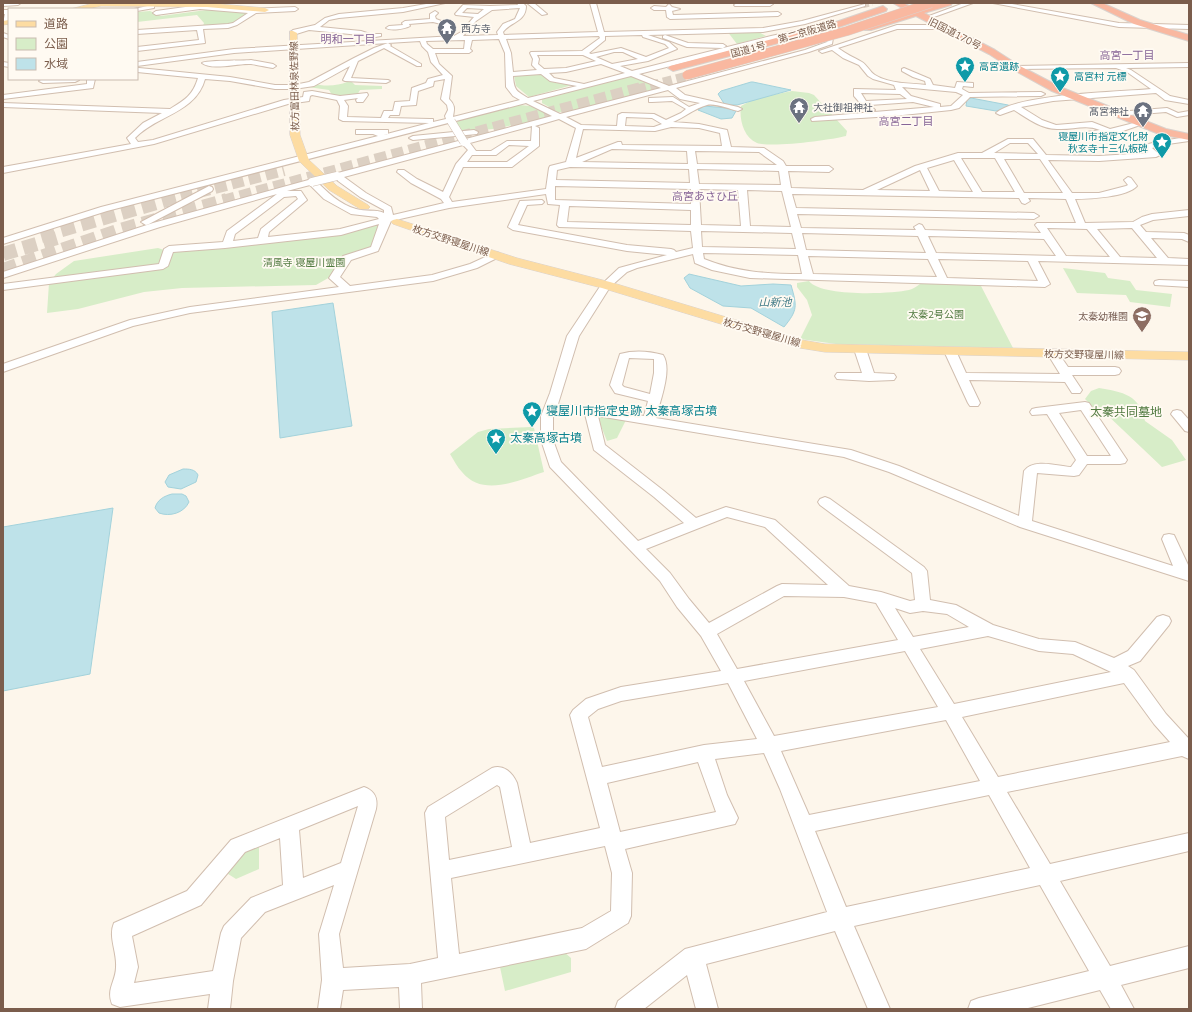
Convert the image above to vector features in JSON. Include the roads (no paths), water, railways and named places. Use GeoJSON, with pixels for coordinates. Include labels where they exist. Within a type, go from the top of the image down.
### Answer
{"type":"FeatureCollection","features":[{"type":"Feature","properties":{"kind":"highway","name":"国道1号"},"geometry":{"type":"LineString","coordinates":[[675,69],[836,25],[900,3]]}},
{"type":"Feature","properties":{"kind":"highway","name":"旧国道170号"},"geometry":{"type":"LineString","coordinates":[[900,3],[916,14],[992,52],[1015,67],[1052,87],[1168,133],[1189,138]]}},
{"type":"Feature","properties":{"kind":"highway","name":"第二京阪道路"},"geometry":{"type":"LineString","coordinates":[[675,69],[791,42],[917,3]]}},
{"type":"Feature","properties":{"kind":"highway","name":"第二京阪道路"},"geometry":{"type":"LineString","coordinates":[[689,75],[840,33],[932,3]]}},
{"type":"Feature","properties":{"kind":"highway","name":"国道1号"},"geometry":{"type":"LineString","coordinates":[[689,75],[831,39],[948,3]]}},
{"type":"Feature","properties":{"kind":"highway"},"geometry":{"type":"LineString","coordinates":[[1095,3],[1150,26],[1189,37]]}},
{"type":"Feature","properties":{"kind":"highway"},"geometry":{"type":"LineString","coordinates":[[1105,3],[1129,15],[1165,27]]}},
{"type":"Feature","properties":{"kind":"highway"},"geometry":{"type":"LineString","coordinates":[[1114,3],[1189,37]]}},
{"type":"Feature","properties":{"kind":"main road"},"geometry":{"type":"LineString","coordinates":[[80,8],[103,3],[107,6],[136,8],[178,4],[265,10]]}},
{"type":"Feature","properties":{"kind":"main road","name":"枚方富田林泉佐野線"},"geometry":{"type":"LineString","coordinates":[[288,37],[294,47],[295,136],[303,159]]}},
{"type":"Feature","properties":{"kind":"main road"},"geometry":{"type":"LineString","coordinates":[[303,159],[332,188],[364,207]]}},
{"type":"Feature","properties":{"kind":"main road","name":"枚方交野寝屋川線"},"geometry":{"type":"LineString","coordinates":[[392,220],[496,255],[606,285],[800,344],[825,348],[860,350],[1189,356]]}},
{"type":"Feature","properties":{"kind":"street"},"geometry":{"type":"LineString","coordinates":[[3,4],[18,3]]}},
{"type":"Feature","properties":{"kind":"street"},"geometry":{"type":"LineString","coordinates":[[399,3],[406,10]]}},
{"type":"Feature","properties":{"kind":"street"},"geometry":{"type":"LineString","coordinates":[[530,3],[544,14]]}},
{"type":"Feature","properties":{"kind":"street"},"geometry":{"type":"LineString","coordinates":[[592,3],[603,36]]}},
{"type":"Feature","properties":{"kind":"street"},"geometry":{"type":"LineString","coordinates":[[932,16],[970,3]]}},
{"type":"Feature","properties":{"kind":"street"},"geometry":{"type":"LineString","coordinates":[[988,3],[1128,26],[1189,27]]}},
{"type":"Feature","properties":{"kind":"street"},"geometry":{"type":"LineString","coordinates":[[996,3],[1099,22]]}},
{"type":"Feature","properties":{"kind":"street"},"geometry":{"type":"LineString","coordinates":[[1006,3],[1099,22]]}},
{"type":"Feature","properties":{"kind":"street"},"geometry":{"type":"LineString","coordinates":[[319,28],[336,21],[337,17],[406,10],[440,4]]}},
{"type":"Feature","properties":{"kind":"street"},"geometry":{"type":"LineString","coordinates":[[389,28],[407,26],[404,23],[433,18],[440,4]]}},
{"type":"Feature","properties":{"kind":"street"},"geometry":{"type":"LineString","coordinates":[[480,16],[458,14],[466,5],[490,8],[522,4],[519,17],[511,23],[501,25]]}},
{"type":"Feature","properties":{"kind":"street"},"geometry":{"type":"LineString","coordinates":[[760,4],[767,15]]}},
{"type":"Feature","properties":{"kind":"street"},"geometry":{"type":"LineString","coordinates":[[736,6],[770,4]]}},
{"type":"Feature","properties":{"kind":"street"},"geometry":{"type":"LineString","coordinates":[[156,13],[223,5],[256,10],[294,6],[294,16]]}},
{"type":"Feature","properties":{"kind":"street"},"geometry":{"type":"LineString","coordinates":[[587,54],[603,36],[769,29],[803,23],[865,5]]}},
{"type":"Feature","properties":{"kind":"street"},"geometry":{"type":"LineString","coordinates":[[736,6],[744,16]]}},
{"type":"Feature","properties":{"kind":"street"},"geometry":{"type":"LineString","coordinates":[[136,8],[152,7]]}},
{"type":"Feature","properties":{"kind":"street"},"geometry":{"type":"LineString","coordinates":[[456,38],[463,33],[474,20],[490,8]]}},
{"type":"Feature","properties":{"kind":"street"},"geometry":{"type":"LineString","coordinates":[[654,8],[680,8],[682,17]]}},
{"type":"Feature","properties":{"kind":"street"},"geometry":{"type":"LineString","coordinates":[[669,8],[670,17],[706,19],[778,14]]}},
{"type":"Feature","properties":{"kind":"street"},"geometry":{"type":"LineString","coordinates":[[706,19],[697,9],[716,9]]}},
{"type":"Feature","properties":{"kind":"street"},"geometry":{"type":"LineString","coordinates":[[138,31],[154,34],[185,29],[232,25],[256,10]]}},
{"type":"Feature","properties":{"kind":"street"},"geometry":{"type":"LineString","coordinates":[[389,18],[433,18],[447,25]]}},
{"type":"Feature","properties":{"kind":"street"},"geometry":{"type":"LineString","coordinates":[[228,50],[270,44],[288,37],[306,25],[361,33],[370,36],[384,34],[387,38],[368,42]]}},
{"type":"Feature","properties":{"kind":"street"},"geometry":{"type":"LineString","coordinates":[[501,25],[549,32],[556,35]]}},
{"type":"Feature","properties":{"kind":"street"},"geometry":{"type":"LineString","coordinates":[[501,25],[500,32],[508,53],[510,87],[516,94],[527,101],[580,127],[661,129],[707,126],[724,132],[727,149]]}},
{"type":"Feature","properties":{"kind":"street"},"geometry":{"type":"LineString","coordinates":[[3,275],[135,228],[214,186],[245,176],[450,119],[527,101],[771,38],[836,25]]}},
{"type":"Feature","properties":{"kind":"street"},"geometry":{"type":"LineString","coordinates":[[807,51],[819,52],[897,28],[942,27]]}},
{"type":"Feature","properties":{"kind":"street"},"geometry":{"type":"LineString","coordinates":[[138,57],[190,43],[203,42],[200,28]]}},
{"type":"Feature","properties":{"kind":"street"},"geometry":{"type":"LineString","coordinates":[[138,57],[188,53],[190,43],[185,29]]}},
{"type":"Feature","properties":{"kind":"street"},"geometry":{"type":"LineString","coordinates":[[755,30],[771,38]]}},
{"type":"Feature","properties":{"kind":"street"},"geometry":{"type":"LineString","coordinates":[[646,36],[654,33],[688,45],[724,46]]}},
{"type":"Feature","properties":{"kind":"street"},"geometry":{"type":"LineString","coordinates":[[205,63],[223,64],[251,62],[277,56],[294,47],[501,36],[646,36],[667,43],[674,48],[646,60],[611,66]]}},
{"type":"Feature","properties":{"kind":"street"},"geometry":{"type":"LineString","coordinates":[[423,39],[424,45],[431,51],[469,51],[467,49],[470,37]]}},
{"type":"Feature","properties":{"kind":"street"},"geometry":{"type":"LineString","coordinates":[[670,89],[807,51],[830,43],[831,39]]}},
{"type":"Feature","properties":{"kind":"street"},"geometry":{"type":"LineString","coordinates":[[138,72],[230,79],[269,80],[285,88],[294,87],[311,84],[356,59],[393,43],[393,41]]}},
{"type":"Feature","properties":{"kind":"street"},"geometry":{"type":"LineString","coordinates":[[385,46],[419,65]]}},
{"type":"Feature","properties":{"kind":"street"},"geometry":{"type":"LineString","coordinates":[[834,48],[844,57],[861,64],[873,77],[897,84],[958,90],[968,95],[1067,93]]}},
{"type":"Feature","properties":{"kind":"street"},"geometry":{"type":"LineString","coordinates":[[589,85],[552,80],[535,65],[536,59],[533,53],[600,55],[616,50],[622,50],[646,60]]}},
{"type":"Feature","properties":{"kind":"street"},"geometry":{"type":"LineString","coordinates":[[629,53],[639,50]]}},
{"type":"Feature","properties":{"kind":"street"},"geometry":{"type":"LineString","coordinates":[[431,51],[434,63],[449,76]]}},
{"type":"Feature","properties":{"kind":"street"},"geometry":{"type":"LineString","coordinates":[[193,76],[203,69],[208,58],[231,54],[265,52],[277,56]]}},
{"type":"Feature","properties":{"kind":"street"},"geometry":{"type":"LineString","coordinates":[[138,57],[207,54],[277,56]]}},
{"type":"Feature","properties":{"kind":"street"},"geometry":{"type":"LineString","coordinates":[[587,54],[611,66],[670,89],[683,97],[738,109]]}},
{"type":"Feature","properties":{"kind":"street"},"geometry":{"type":"LineString","coordinates":[[269,80],[270,70],[277,56]]}},
{"type":"Feature","properties":{"kind":"street"},"geometry":{"type":"LineString","coordinates":[[356,59],[347,80],[386,81]]}},
{"type":"Feature","properties":{"kind":"street"},"geometry":{"type":"LineString","coordinates":[[510,74],[543,72],[602,62]]}},
{"type":"Feature","properties":{"kind":"street"},"geometry":{"type":"LineString","coordinates":[[102,241],[250,198],[464,142],[534,126],[560,117],[774,64]]}},
{"type":"Feature","properties":{"kind":"street"},"geometry":{"type":"LineString","coordinates":[[1015,67],[1189,65]]}},
{"type":"Feature","properties":{"kind":"street"},"geometry":{"type":"LineString","coordinates":[[1116,67],[1129,71],[1168,98],[1188,101]]}},
{"type":"Feature","properties":{"kind":"street"},"geometry":{"type":"LineString","coordinates":[[904,70],[915,76],[928,80],[930,88]]}},
{"type":"Feature","properties":{"kind":"street"},"geometry":{"type":"LineString","coordinates":[[445,197],[460,164],[472,150],[464,142],[450,119],[452,110],[450,104],[445,99],[449,76]]}},
{"type":"Feature","properties":{"kind":"street"},"geometry":{"type":"LineString","coordinates":[[374,132],[387,113],[396,113],[398,104],[413,103],[415,90],[430,84],[430,80],[449,76]]}},
{"type":"Feature","properties":{"kind":"street"},"geometry":{"type":"LineString","coordinates":[[873,77],[915,76]]}},
{"type":"Feature","properties":{"kind":"street"},"geometry":{"type":"LineString","coordinates":[[137,146],[131,138],[138,130],[189,101],[198,90],[202,77]]}},
{"type":"Feature","properties":{"kind":"street"},"geometry":{"type":"LineString","coordinates":[[43,81],[62,80]]}},
{"type":"Feature","properties":{"kind":"street"},"geometry":{"type":"LineString","coordinates":[[3,97],[90,86],[91,80]]}},
{"type":"Feature","properties":{"kind":"street"},"geometry":{"type":"LineString","coordinates":[[897,84],[902,92],[914,100]]}},
{"type":"Feature","properties":{"kind":"street"},"geometry":{"type":"LineString","coordinates":[[958,90],[960,84],[970,85]]}},
{"type":"Feature","properties":{"kind":"street"},"geometry":{"type":"LineString","coordinates":[[24,94],[25,86]]}},
{"type":"Feature","properties":{"kind":"street"},"geometry":{"type":"LineString","coordinates":[[871,110],[858,96],[857,91],[902,92]]}},
{"type":"Feature","properties":{"kind":"street"},"geometry":{"type":"LineString","coordinates":[[1000,113],[1015,106],[1053,99],[1157,91]]}},
{"type":"Feature","properties":{"kind":"street"},"geometry":{"type":"LineString","coordinates":[[3,170],[154,142],[241,116],[306,99],[307,94],[312,93],[340,98],[364,95],[360,100]]}},
{"type":"Feature","properties":{"kind":"street"},"geometry":{"type":"LineString","coordinates":[[815,119],[893,114],[947,108],[957,106],[968,95]]}},
{"type":"Feature","properties":{"kind":"street"},"geometry":{"type":"LineString","coordinates":[[340,98],[344,106],[343,119],[430,121],[450,119]]}},
{"type":"Feature","properties":{"kind":"street"},"geometry":{"type":"LineString","coordinates":[[656,148],[664,109],[673,99],[690,109]]}},
{"type":"Feature","properties":{"kind":"street"},"geometry":{"type":"LineString","coordinates":[[865,103],[914,100],[947,108]]}},
{"type":"Feature","properties":{"kind":"street"},"geometry":{"type":"LineString","coordinates":[[664,109],[684,115],[690,109],[706,103]]}},
{"type":"Feature","properties":{"kind":"street"},"geometry":{"type":"LineString","coordinates":[[3,105],[169,111]]}},
{"type":"Feature","properties":{"kind":"street"},"geometry":{"type":"LineString","coordinates":[[1015,107],[1038,122],[1056,127],[1092,124],[1104,117],[1118,114],[1167,110],[1177,115],[1189,113]]}},
{"type":"Feature","properties":{"kind":"street"},"geometry":{"type":"LineString","coordinates":[[621,128],[622,115],[654,116],[661,129]]}},
{"type":"Feature","properties":{"kind":"street"},"geometry":{"type":"LineString","coordinates":[[204,136],[229,124],[241,116]]}},
{"type":"Feature","properties":{"kind":"street"},"geometry":{"type":"LineString","coordinates":[[359,132],[374,132],[378,134],[430,121]]}},
{"type":"Feature","properties":{"kind":"street"},"geometry":{"type":"LineString","coordinates":[[1078,136],[1120,130],[1142,123]]}},
{"type":"Feature","properties":{"kind":"street"},"geometry":{"type":"LineString","coordinates":[[1092,124],[1108,131]]}},
{"type":"Feature","properties":{"kind":"street"},"geometry":{"type":"LineString","coordinates":[[3,241],[104,209],[303,159],[381,142],[534,126]]}},
{"type":"Feature","properties":{"kind":"street"},"geometry":{"type":"LineString","coordinates":[[460,164],[509,165],[535,146],[534,126]]}},
{"type":"Feature","properties":{"kind":"street"},"geometry":{"type":"LineString","coordinates":[[570,164],[580,127]]}},
{"type":"Feature","properties":{"kind":"street"},"geometry":{"type":"LineString","coordinates":[[1065,127],[1089,142]]}},
{"type":"Feature","properties":{"kind":"street"},"geometry":{"type":"LineString","coordinates":[[551,202],[551,187],[554,168],[570,164],[630,140],[630,128]]}},
{"type":"Feature","properties":{"kind":"street"},"geometry":{"type":"LineString","coordinates":[[702,135],[725,136]]}},
{"type":"Feature","properties":{"kind":"street"},"geometry":{"type":"LineString","coordinates":[[862,193],[883,182],[922,167],[957,157],[985,155],[1094,160],[1156,155],[1149,150],[1148,147],[1160,143],[1189,138]]}},
{"type":"Feature","properties":{"kind":"street"},"geometry":{"type":"LineString","coordinates":[[985,155],[1008,141],[1030,141],[1042,154],[1042,157],[1070,196],[1086,226],[1117,260]]}},
{"type":"Feature","properties":{"kind":"street"},"geometry":{"type":"LineString","coordinates":[[470,153],[493,153],[506,143],[535,144]]}},
{"type":"Feature","properties":{"kind":"street"},"geometry":{"type":"LineString","coordinates":[[610,147],[761,150],[780,163],[783,169],[786,189],[808,276]]}},
{"type":"Feature","properties":{"kind":"street"},"geometry":{"type":"LineString","coordinates":[[690,251],[696,228],[694,207],[695,186],[691,149]]}},
{"type":"Feature","properties":{"kind":"street"},"geometry":{"type":"LineString","coordinates":[[998,156],[1021,196],[1062,258]]}},
{"type":"Feature","properties":{"kind":"street"},"geometry":{"type":"LineString","coordinates":[[957,157],[979,195]]}},
{"type":"Feature","properties":{"kind":"street"},"geometry":{"type":"LineString","coordinates":[[570,164],[829,169]]}},
{"type":"Feature","properties":{"kind":"street"},"geometry":{"type":"LineString","coordinates":[[922,167],[936,194]]}},
{"type":"Feature","properties":{"kind":"street"},"geometry":{"type":"LineString","coordinates":[[401,172],[414,181],[445,197],[449,205]]}},
{"type":"Feature","properties":{"kind":"street"},"geometry":{"type":"LineString","coordinates":[[337,176],[363,195],[388,209],[392,220]]}},
{"type":"Feature","properties":{"kind":"street"},"geometry":{"type":"LineString","coordinates":[[792,211],[909,204],[936,194],[1099,196],[1133,186],[1128,180]]}},
{"type":"Feature","properties":{"kind":"street"},"geometry":{"type":"LineString","coordinates":[[312,182],[327,197],[354,212],[380,214],[383,218],[392,220]]}},
{"type":"Feature","properties":{"kind":"street"},"geometry":{"type":"LineString","coordinates":[[3,287],[163,266],[169,249],[341,232],[449,205],[551,187],[695,186],[862,193],[909,204],[1034,216]]}},
{"type":"Feature","properties":{"kind":"street"},"geometry":{"type":"LineString","coordinates":[[742,187],[746,229]]}},
{"type":"Feature","properties":{"kind":"street"},"geometry":{"type":"LineString","coordinates":[[228,244],[230,233],[282,194],[298,193],[303,200],[264,231],[262,241]]}},
{"type":"Feature","properties":{"kind":"street"},"geometry":{"type":"LineString","coordinates":[[694,207],[551,202],[523,203],[512,227],[627,248],[690,251],[802,252],[1189,262]]}},
{"type":"Feature","properties":{"kind":"street"},"geometry":{"type":"LineString","coordinates":[[557,236],[562,225],[565,203]]}},
{"type":"Feature","properties":{"kind":"street"},"geometry":{"type":"LineString","coordinates":[[909,204],[943,280]]}},
{"type":"Feature","properties":{"kind":"street"},"geometry":{"type":"LineString","coordinates":[[1040,225],[1135,225],[1138,221],[1148,218],[1189,213]]}},
{"type":"Feature","properties":{"kind":"street"},"geometry":{"type":"LineString","coordinates":[[349,290],[334,278],[348,258],[375,250],[384,224],[392,220]]}},
{"type":"Feature","properties":{"kind":"street"},"geometry":{"type":"LineString","coordinates":[[562,225],[1048,236]]}},
{"type":"Feature","properties":{"kind":"street"},"geometry":{"type":"LineString","coordinates":[[1135,225],[1165,261]]}},
{"type":"Feature","properties":{"kind":"street"},"geometry":{"type":"LineString","coordinates":[[1143,235],[1184,236],[1189,238]]}},
{"type":"Feature","properties":{"kind":"street"},"geometry":{"type":"LineString","coordinates":[[690,251],[699,261],[710,266],[747,276],[808,276],[1045,284],[1031,258]]}},
{"type":"Feature","properties":{"kind":"street"},"geometry":{"type":"LineString","coordinates":[[690,251],[633,266],[615,276],[606,285],[573,336],[547,416],[547,440],[555,464],[563,474],[637,547],[665,577],[683,603],[707,632],[733,676],[769,745],[879,1009]]}},
{"type":"Feature","properties":{"kind":"street"},"geometry":{"type":"LineString","coordinates":[[3,368],[130,323],[190,310],[432,278],[468,269],[481,264],[496,255]]}},
{"type":"Feature","properties":{"kind":"street"},"geometry":{"type":"LineString","coordinates":[[1146,260],[1162,283],[1187,286]]}},
{"type":"Feature","properties":{"kind":"street"},"geometry":{"type":"LineString","coordinates":[[860,350],[869,376]]}},
{"type":"Feature","properties":{"kind":"street"},"geometry":{"type":"LineString","coordinates":[[950,351],[974,403]]}},
{"type":"Feature","properties":{"kind":"street"},"geometry":{"type":"LineString","coordinates":[[1053,353],[1076,390]]}},
{"type":"Feature","properties":{"kind":"street"},"geometry":{"type":"LineString","coordinates":[[649,421],[656,398],[660,364],[659,358],[650,355],[633,354],[624,356],[616,385],[619,390],[656,398]]}},
{"type":"Feature","properties":{"kind":"street"},"geometry":{"type":"LineString","coordinates":[[962,376],[1066,374],[1115,371]]}},
{"type":"Feature","properties":{"kind":"street"},"geometry":{"type":"LineString","coordinates":[[841,376],[890,377]]}},
{"type":"Feature","properties":{"kind":"street"},"geometry":{"type":"LineString","coordinates":[[1036,412],[1085,406],[1120,460],[1083,460]]}},
{"type":"Feature","properties":{"kind":"street"},"geometry":{"type":"LineString","coordinates":[[550,407],[591,411],[765,441],[846,453],[894,469],[1025,524],[1187,575]]}},
{"type":"Feature","properties":{"kind":"street"},"geometry":{"type":"LineString","coordinates":[[591,411],[599,447],[659,494],[695,525]]}},
{"type":"Feature","properties":{"kind":"street"},"geometry":{"type":"LineString","coordinates":[[1051,411],[1083,460]]}},
{"type":"Feature","properties":{"kind":"street"},"geometry":{"type":"LineString","coordinates":[[1177,414],[1189,428]]}},
{"type":"Feature","properties":{"kind":"street"},"geometry":{"type":"LineString","coordinates":[[1025,524],[1031,471],[1038,468],[1074,472],[1083,460]]}},
{"type":"Feature","properties":{"kind":"street"},"geometry":{"type":"LineString","coordinates":[[825,502],[920,572],[923,606]]}},
{"type":"Feature","properties":{"kind":"street"},"geometry":{"type":"LineString","coordinates":[[637,547],[726,512],[770,522],[844,591]]}},
{"type":"Feature","properties":{"kind":"street"},"geometry":{"type":"LineString","coordinates":[[1169,539],[1187,575]]}},
{"type":"Feature","properties":{"kind":"street"},"geometry":{"type":"LineString","coordinates":[[707,632],[782,590],[844,591],[881,598],[910,607],[923,606],[950,609],[988,630],[1039,645],[1075,648],[1114,665],[1128,676],[1160,719],[1188,749]]}},
{"type":"Feature","properties":{"kind":"street"},"geometry":{"type":"LineString","coordinates":[[881,598],[950,712],[1044,875],[1124,1009]]}},
{"type":"Feature","properties":{"kind":"street"},"geometry":{"type":"LineString","coordinates":[[1114,665],[1134,656],[1163,621]]}},
{"type":"Feature","properties":{"kind":"street"},"geometry":{"type":"LineString","coordinates":[[333,980],[410,975],[586,938],[621,916],[622,873],[579,715],[592,704],[621,694],[733,676],[988,630]]}},
{"type":"Feature","properties":{"kind":"street"},"geometry":{"type":"LineString","coordinates":[[595,777],[704,753],[769,745],[950,712],[1128,676]]}},
{"type":"Feature","properties":{"kind":"street"},"geometry":{"type":"LineString","coordinates":[[803,825],[993,786],[1188,749]]}},
{"type":"Feature","properties":{"kind":"street"},"geometry":{"type":"LineString","coordinates":[[440,871],[523,854],[728,818],[718,795],[704,753]]}},
{"type":"Feature","properties":{"kind":"street"},"geometry":{"type":"LineString","coordinates":[[450,966],[435,812],[498,774],[508,783],[523,854]]}},
{"type":"Feature","properties":{"kind":"street"},"geometry":{"type":"LineString","coordinates":[[222,981],[120,996],[127,968],[121,930],[194,898],[238,846],[364,795],[368,800],[367,809],[329,934],[333,980],[329,1009]]}},
{"type":"Feature","properties":{"kind":"street"},"geometry":{"type":"LineString","coordinates":[[289,826],[294,891]]}},
{"type":"Feature","properties":{"kind":"street"},"geometry":{"type":"LineString","coordinates":[[626,1009],[693,957],[840,918],[1044,875],[1189,842]]}},
{"type":"Feature","properties":{"kind":"street"},"geometry":{"type":"LineString","coordinates":[[219,1009],[222,981],[231,933],[258,905],[348,870]]}},
{"type":"Feature","properties":{"kind":"street"},"geometry":{"type":"LineString","coordinates":[[693,957],[707,1009]]}},
{"type":"Feature","properties":{"kind":"street"},"geometry":{"type":"LineString","coordinates":[[979,1009],[1189,957]]}},
{"type":"Feature","properties":{"kind":"street"},"geometry":{"type":"LineString","coordinates":[[410,975],[412,1009]]}},
{"type":"Feature","properties":{"kind":"water"},"geometry":{"type":"Polygon","coordinates":[[[751,82],[791,90],[737,105],[725,105],[718,94],[721,91],[751,82]]]}},
{"type":"Feature","properties":{"kind":"water"},"geometry":{"type":"Polygon","coordinates":[[[971,98],[1012,107],[996,111],[966,106],[967,99],[971,98]]]}},
{"type":"Feature","properties":{"kind":"water"},"geometry":{"type":"Polygon","coordinates":[[[704,106],[727,108],[736,111],[732,118],[721,119],[698,110],[704,106]]]}},
{"type":"Feature","properties":{"kind":"water","name":"山新池"},"geometry":{"type":"Polygon","coordinates":[[[689,274],[741,286],[773,284],[791,285],[795,303],[794,312],[784,327],[751,308],[723,306],[690,288],[684,278],[689,274]]]}},
{"type":"Feature","properties":{"kind":"water"},"geometry":{"type":"Polygon","coordinates":[[[333,303],[352,426],[280,438],[272,312],[333,303]]]}},
{"type":"Feature","properties":{"kind":"water"},"geometry":{"type":"Polygon","coordinates":[[[183,469],[192,470],[197,473],[198,475],[196,482],[181,489],[168,487],[165,482],[169,475],[183,469]]]}},
{"type":"Feature","properties":{"kind":"water"},"geometry":{"type":"Polygon","coordinates":[[[172,494],[182,494],[186,496],[189,502],[187,506],[176,513],[168,515],[159,513],[155,508],[157,503],[164,497],[172,494]]]}},
{"type":"Feature","properties":{"kind":"water"},"geometry":{"type":"Polygon","coordinates":[[[113,508],[90,674],[3,691],[3,527],[113,508]]]}},
{"type":"Feature","properties":{"kind":"tunnel"},"geometry":{"type":"LineString","coordinates":[[863,5],[872,3]]}},
{"type":"Feature","properties":{"kind":"tunnel"},"geometry":{"type":"LineString","coordinates":[[637,89],[691,75]]}},
{"type":"Feature","properties":{"kind":"tunnel"},"geometry":{"type":"LineString","coordinates":[[223,201],[641,88]]}},
{"type":"Feature","properties":{"kind":"tunnel"},"geometry":{"type":"LineString","coordinates":[[164,201],[284,170]]}},
{"type":"Feature","properties":{"kind":"tunnel"},"geometry":{"type":"LineString","coordinates":[[41,236],[167,200]]}},
{"type":"Feature","properties":{"kind":"tunnel"},"geometry":{"type":"LineString","coordinates":[[3,270],[120,230],[227,200]]}},
{"type":"Feature","properties":{"kind":"tunnel"},"geometry":{"type":"LineString","coordinates":[[3,254],[57,238]]}},
{"type":"Feature","properties":{"kind":"place","name":"西方寺"},"geometry":{"type":"Point","coordinates":[447,45]}},
{"type":"Feature","properties":{"kind":"place","name":"高宮遺跡"},"geometry":{"type":"Point","coordinates":[965,83]}},
{"type":"Feature","properties":{"kind":"place","name":"高宮村 元標"},"geometry":{"type":"Point","coordinates":[1060,93]}},
{"type":"Feature","properties":{"kind":"place","name":"大社御祖神社"},"geometry":{"type":"Point","coordinates":[799,124]}},
{"type":"Feature","properties":{"kind":"place","name":"髙宮神社"},"geometry":{"type":"Point","coordinates":[1143,128]}},
{"type":"Feature","properties":{"kind":"place","name":"寝屋川市指定文化財 秋玄寺十三仏板碑"},"geometry":{"type":"Point","coordinates":[1162,159]}},
{"type":"Feature","properties":{"kind":"place","name":"太秦幼稚園"},"geometry":{"type":"Point","coordinates":[1142,333]}},
{"type":"Feature","properties":{"kind":"place","name":"寝屋川市指定史跡 太秦高塚古墳"},"geometry":{"type":"Point","coordinates":[532,428]}},
{"type":"Feature","properties":{"kind":"place","name":"太秦高塚古墳"},"geometry":{"type":"Point","coordinates":[496,455]}},
{"type":"Feature","properties":{"kind":"district","name":"明和一丁目"},"geometry":{"type":"Point","coordinates":[348,39]}},
{"type":"Feature","properties":{"kind":"district","name":"高宮一丁目"},"geometry":{"type":"Point","coordinates":[1127,55]}},
{"type":"Feature","properties":{"kind":"district","name":"高宮二丁目"},"geometry":{"type":"Point","coordinates":[906,121]}},
{"type":"Feature","properties":{"kind":"district","name":"高宮あさひ丘"},"geometry":{"type":"Point","coordinates":[705,196]}},
{"type":"Feature","properties":{"kind":"park label","name":"清風寺 寝屋川霊園"},"geometry":{"type":"Point","coordinates":[304,262]}},
{"type":"Feature","properties":{"kind":"park label","name":"太秦2号公園"},"geometry":{"type":"Point","coordinates":[936,314]}},
{"type":"Feature","properties":{"kind":"park label","name":"太秦共同墓地"},"geometry":{"type":"Point","coordinates":[1126,412]}}]}
